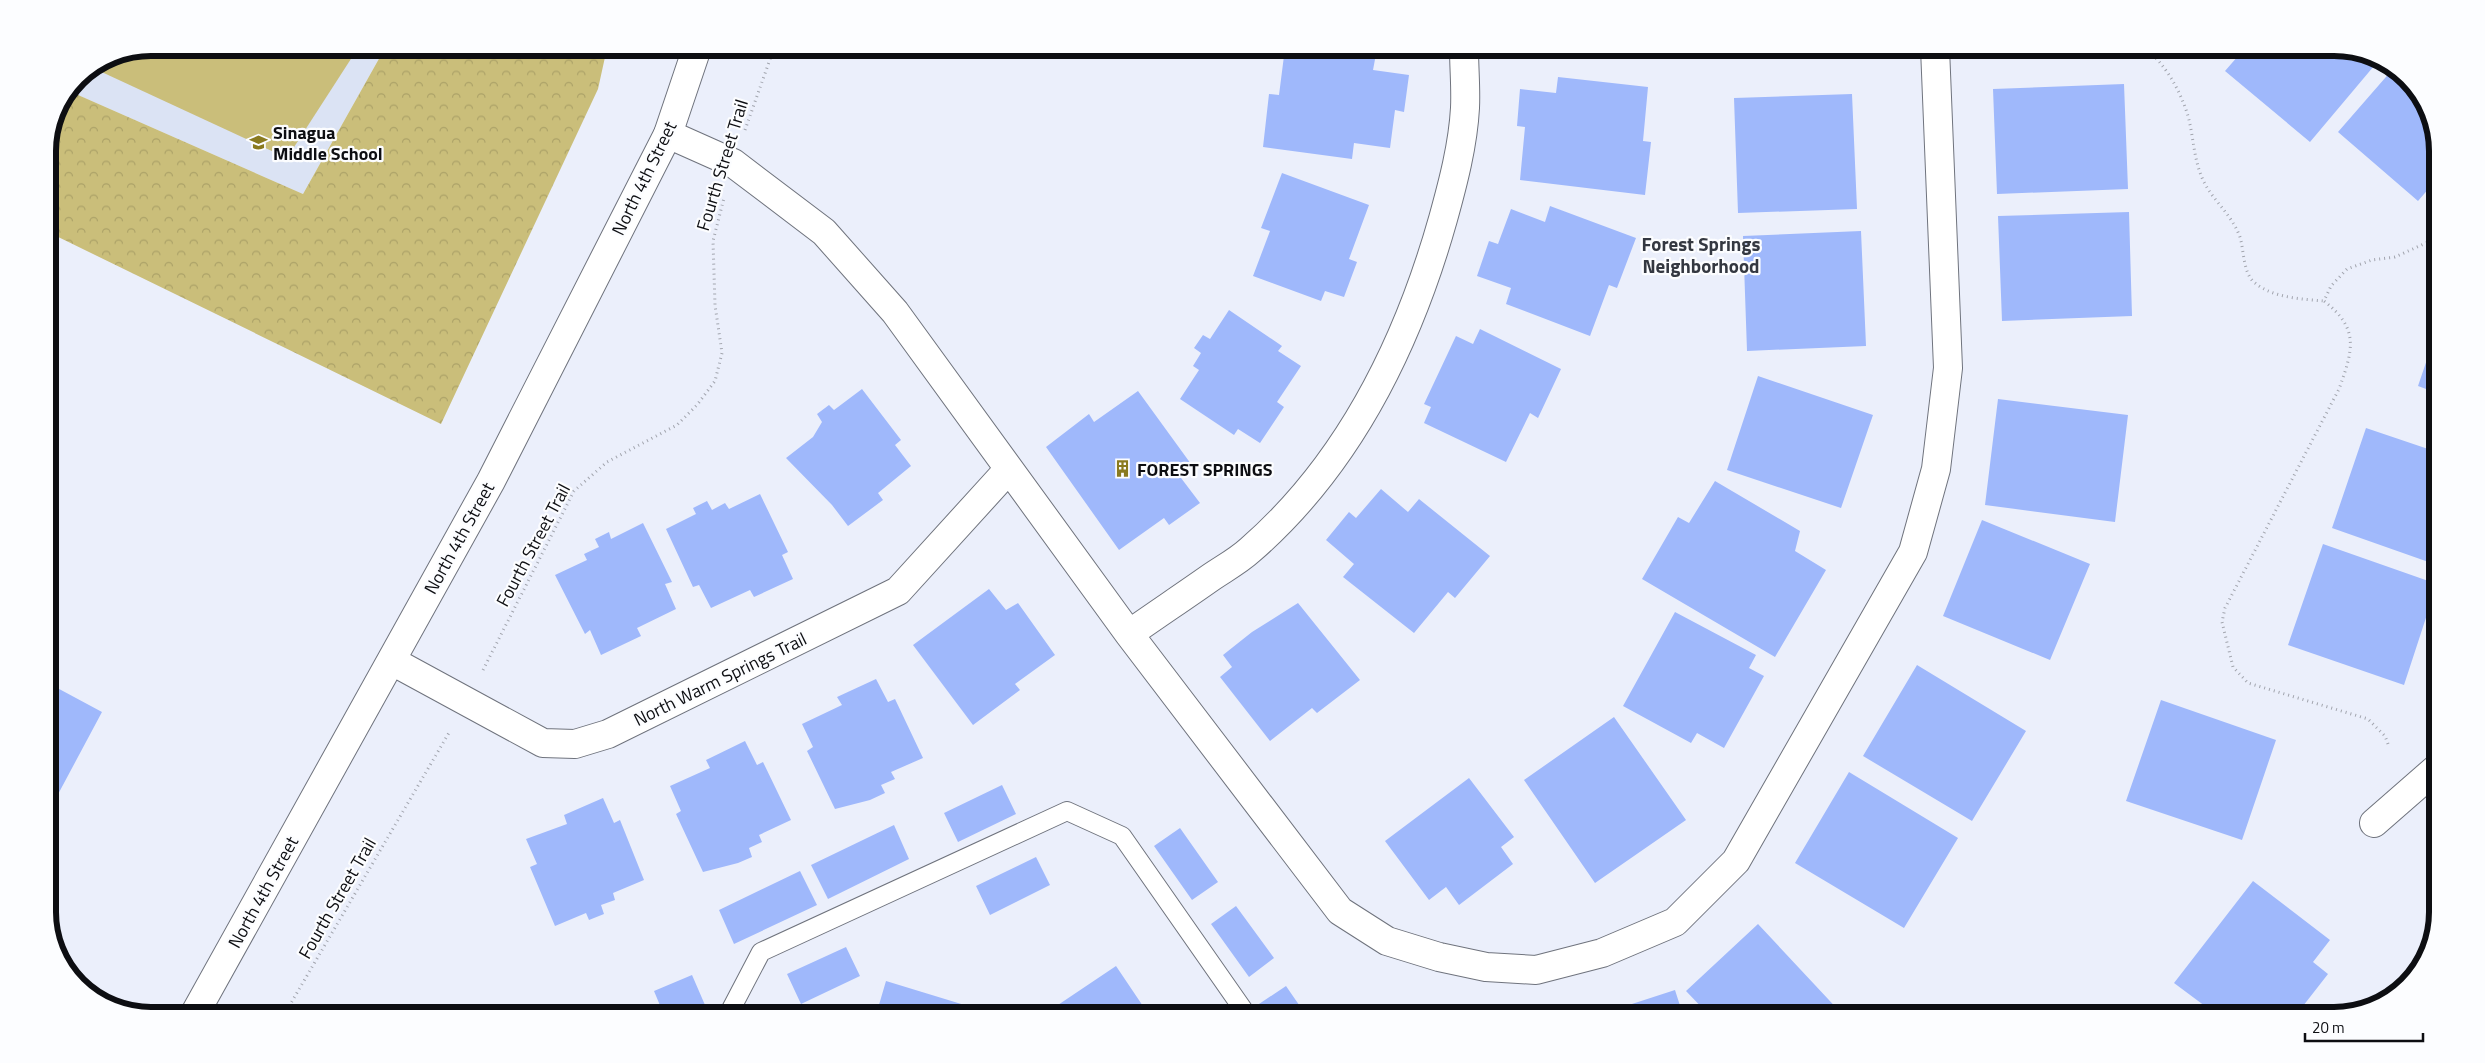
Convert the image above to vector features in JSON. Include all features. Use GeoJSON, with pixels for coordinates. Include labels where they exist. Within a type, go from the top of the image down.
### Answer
{"type":"FeatureCollection","features":[{"type":"Feature","properties":{"kind":"street","name":"North 4th Street"},"geometry":{"type":"LineString","coordinates":[[199,1007],[491,481],[668,134],[694,56]]}},
{"type":"Feature","properties":{"kind":"street"},"geometry":{"type":"LineString","coordinates":[[1129,634],[1250,551],[1294,506],[1333,460],[1362,414],[1395,353],[1416,302],[1441,227],[1452,185],[1465,109],[1464,56]]}},
{"type":"Feature","properties":{"kind":"street"},"geometry":{"type":"LineString","coordinates":[[668,134],[733,163],[824,232],[895,312],[1129,634],[1340,911],[1387,941],[1439,957],[1486,967],[1536,970],[1602,953],[1675,922],[1736,861],[1913,552],[1936,469],[1948,368],[1935,56]]}},
{"type":"Feature","properties":{"kind":"street","name":"North Warm Springs Trail"},"geometry":{"type":"LineString","coordinates":[[392,661],[466,703],[543,743],[575,744],[608,734],[898,592],[1008,470]]}},
{"type":"Feature","properties":{"kind":"street"},"geometry":{"type":"LineString","coordinates":[[2374,823],[2429,776]]}},
{"type":"Feature","properties":{"kind":"lane"},"geometry":{"type":"LineString","coordinates":[[733,1007],[761,952],[1067,812],[1122,836],[1242,1007]]}},
{"type":"Feature","properties":{"kind":"path","name":"Fourth Street Trail"},"geometry":{"type":"LineString","coordinates":[[289,1007],[466,703],[574,491],[607,462],[677,425],[697,405],[715,381],[722,354],[715,305],[712,241],[733,163],[771,56]]}},
{"type":"Feature","properties":{"kind":"path"},"geometry":{"type":"LineString","coordinates":[[2154,56],[2162,64],[2186,107],[2198,168],[2204,183],[2229,214],[2240,238],[2245,263],[2253,283],[2271,292],[2296,298],[2324,301],[2341,314],[2349,333],[2351,356],[2339,389],[2225,608],[2222,622],[2233,667],[2248,683],[2368,719],[2385,736],[2388,744]]}},
{"type":"Feature","properties":{"kind":"path"},"geometry":{"type":"LineString","coordinates":[[2324,301],[2332,286],[2347,269],[2372,260],[2395,257],[2429,242]]}},
{"type":"Feature","properties":{"kind":"shaded area","name":"Sinagua Middle School"},"geometry":{"type":"Polygon","coordinates":[[[145,56],[381,56],[303,194],[75,94],[98,72],[109,66],[121,61],[145,56]]]}},
{"type":"Feature","properties":{"kind":"green space"},"geometry":{"type":"Polygon","coordinates":[[[145,56],[353,56],[287,158],[100,71],[121,61],[145,56]]]}},
{"type":"Feature","properties":{"kind":"green space"},"geometry":{"type":"Polygon","coordinates":[[[381,56],[605,56],[598,89],[441,424],[56,236],[56,145],[59,127],[63,115],[75,94],[303,194],[381,56]]]}},
{"type":"Feature","properties":{"kind":"building"},"geometry":{"type":"Polygon","coordinates":[[[1284,56],[1376,56],[1373,70],[1409,75],[1404,112],[1395,110],[1390,148],[1354,143],[1352,159],[1263,147],[1269,94],[1279,95],[1284,56]]]}},
{"type":"Feature","properties":{"kind":"building"},"geometry":{"type":"Polygon","coordinates":[[[2238,56],[2340,56],[2364,61],[2374,65],[2310,142],[2225,71],[2238,56]]]}},
{"type":"Feature","properties":{"kind":"building"},"geometry":{"type":"Polygon","coordinates":[[[2389,74],[2413,98],[2424,121],[2429,145],[2429,188],[2418,201],[2338,132],[2389,74]]]}},
{"type":"Feature","properties":{"kind":"building"},"geometry":{"type":"Polygon","coordinates":[[[1558,77],[1648,87],[1643,141],[1651,142],[1645,195],[1520,180],[1525,127],[1517,126],[1520,89],[1556,93],[1558,77]]]}},
{"type":"Feature","properties":{"kind":"building"},"geometry":{"type":"Polygon","coordinates":[[[2124,84],[2128,189],[1997,194],[1993,89],[2124,84]]]}},
{"type":"Feature","properties":{"kind":"building"},"geometry":{"type":"Polygon","coordinates":[[[1852,94],[1857,209],[1738,213],[1734,98],[1852,94]]]}},
{"type":"Feature","properties":{"kind":"building"},"geometry":{"type":"Polygon","coordinates":[[[1282,173],[1369,205],[1349,259],[1357,262],[1344,297],[1325,291],[1321,301],[1253,276],[1270,231],[1261,228],[1282,173]]]}},
{"type":"Feature","properties":{"kind":"building"},"geometry":{"type":"Polygon","coordinates":[[[1550,206],[1636,238],[1617,288],[1609,285],[1590,336],[1506,304],[1511,288],[1477,276],[1489,241],[1498,244],[1511,209],[1545,222],[1550,206]]]}},
{"type":"Feature","properties":{"kind":"building"},"geometry":{"type":"Polygon","coordinates":[[[2129,212],[2132,316],[2002,321],[1998,216],[2129,212]]]}},
{"type":"Feature","properties":{"kind":"building"},"geometry":{"type":"Polygon","coordinates":[[[1861,231],[1866,346],[1747,351],[1743,236],[1861,231]]]}},
{"type":"Feature","properties":{"kind":"building","name":"FOREST SPRINGS"},"geometry":{"type":"Polygon","coordinates":[[[1229,310],[1282,346],[1278,351],[1301,366],[1277,402],[1284,407],[1260,443],[1238,429],[1234,435],[1180,399],[1199,370],[1193,366],[1201,353],[1194,348],[1203,335],[1210,339],[1229,310]]]}},
{"type":"Feature","properties":{"kind":"building"},"geometry":{"type":"Polygon","coordinates":[[[1480,329],[1561,369],[1538,418],[1530,413],[1506,462],[1424,423],[1431,407],[1424,404],[1456,336],[1473,344],[1480,329]]]}},
{"type":"Feature","properties":{"kind":"building"},"geometry":{"type":"Polygon","coordinates":[[[2429,354],[2429,390],[2418,386],[2429,354]]]}},
{"type":"Feature","properties":{"kind":"building"},"geometry":{"type":"Polygon","coordinates":[[[1758,376],[1873,415],[1841,508],[1727,470],[1758,376]]]}},
{"type":"Feature","properties":{"kind":"building"},"geometry":{"type":"Polygon","coordinates":[[[862,389],[901,440],[895,445],[911,466],[878,493],[883,500],[848,526],[832,505],[786,458],[813,437],[822,422],[817,414],[829,405],[834,410],[862,389]]]}},
{"type":"Feature","properties":{"kind":"building","name":"FOREST SPRINGS"},"geometry":{"type":"Polygon","coordinates":[[[1138,391],[1191,464],[1178,474],[1200,503],[1169,525],[1164,518],[1119,550],[1046,447],[1089,414],[1094,422],[1138,391]]]}},
{"type":"Feature","properties":{"kind":"building"},"geometry":{"type":"Polygon","coordinates":[[[1998,399],[2128,415],[2115,522],[1985,505],[1998,399]]]}},
{"type":"Feature","properties":{"kind":"building"},"geometry":{"type":"Polygon","coordinates":[[[2366,428],[2429,449],[2429,562],[2332,528],[2366,428]]]}},
{"type":"Feature","properties":{"kind":"building"},"geometry":{"type":"Polygon","coordinates":[[[1715,481],[1800,531],[1795,551],[1826,570],[1775,657],[1642,579],[1678,517],[1689,523],[1715,481]]]}},
{"type":"Feature","properties":{"kind":"building"},"geometry":{"type":"Polygon","coordinates":[[[1381,489],[1408,512],[1419,499],[1490,556],[1455,598],[1448,592],[1414,633],[1343,577],[1354,564],[1326,540],[1349,512],[1356,518],[1381,489]]]}},
{"type":"Feature","properties":{"kind":"building"},"geometry":{"type":"Polygon","coordinates":[[[760,494],[788,552],[782,555],[793,579],[754,597],[750,590],[711,608],[699,585],[693,587],[666,529],[696,514],[693,508],[707,501],[712,510],[725,503],[729,509],[760,494]]]}},
{"type":"Feature","properties":{"kind":"building"},"geometry":{"type":"Polygon","coordinates":[[[1982,520],[2090,564],[2050,660],[1943,616],[1982,520]]]}},
{"type":"Feature","properties":{"kind":"building"},"geometry":{"type":"Polygon","coordinates":[[[643,523],[672,582],[665,584],[676,609],[637,628],[641,636],[601,655],[590,630],[585,634],[555,575],[587,560],[584,554],[599,547],[595,539],[609,532],[611,539],[643,523]]]}},
{"type":"Feature","properties":{"kind":"building"},"geometry":{"type":"Polygon","coordinates":[[[2323,544],[2429,581],[2429,608],[2404,685],[2288,645],[2323,544]]]}},
{"type":"Feature","properties":{"kind":"building"},"geometry":{"type":"Polygon","coordinates":[[[989,589],[1006,610],[1018,603],[1055,655],[1015,684],[1020,690],[973,725],[913,645],[989,589]]]}},
{"type":"Feature","properties":{"kind":"building"},"geometry":{"type":"Polygon","coordinates":[[[1298,603],[1360,680],[1317,713],[1312,708],[1270,741],[1220,677],[1232,667],[1223,655],[1252,632],[1298,603]]]}},
{"type":"Feature","properties":{"kind":"building"},"geometry":{"type":"Polygon","coordinates":[[[1675,612],[1756,655],[1749,668],[1764,676],[1724,748],[1697,733],[1691,743],[1623,706],[1675,612]]]}},
{"type":"Feature","properties":{"kind":"building"},"geometry":{"type":"Polygon","coordinates":[[[1917,665],[2026,731],[1972,821],[1863,756],[1917,665]]]}},
{"type":"Feature","properties":{"kind":"building"},"geometry":{"type":"Polygon","coordinates":[[[876,679],[888,702],[895,699],[923,758],[891,772],[895,779],[881,785],[885,793],[870,800],[835,809],[807,751],[813,747],[802,724],[842,705],[837,697],[876,679]]]}},
{"type":"Feature","properties":{"kind":"building"},"geometry":{"type":"Polygon","coordinates":[[[56,687],[102,712],[56,798],[56,687]]]}},
{"type":"Feature","properties":{"kind":"building"},"geometry":{"type":"Polygon","coordinates":[[[2161,700],[2276,740],[2242,840],[2126,801],[2161,700]]]}},
{"type":"Feature","properties":{"kind":"building"},"geometry":{"type":"Polygon","coordinates":[[[1614,717],[1686,820],[1595,883],[1524,780],[1614,717]]]}},
{"type":"Feature","properties":{"kind":"building"},"geometry":{"type":"Polygon","coordinates":[[[745,741],[757,765],[763,762],[791,820],[759,835],[762,842],[749,848],[752,857],[738,863],[703,872],[676,814],[681,811],[670,786],[710,768],[706,760],[745,741]]]}},
{"type":"Feature","properties":{"kind":"building"},"geometry":{"type":"Polygon","coordinates":[[[1849,772],[1958,838],[1904,928],[1795,863],[1849,772]]]}},
{"type":"Feature","properties":{"kind":"building"},"geometry":{"type":"Polygon","coordinates":[[[1469,778],[1514,837],[1501,847],[1513,864],[1459,905],[1446,887],[1429,900],[1385,841],[1469,778]]]}},
{"type":"Feature","properties":{"kind":"building"},"geometry":{"type":"Polygon","coordinates":[[[1002,785],[1016,814],[958,842],[944,813],[1002,785]]]}},
{"type":"Feature","properties":{"kind":"building"},"geometry":{"type":"Polygon","coordinates":[[[603,798],[614,823],[620,820],[644,880],[613,893],[615,900],[601,905],[604,914],[589,920],[586,913],[555,926],[530,867],[537,864],[526,839],[567,824],[564,815],[603,798]]]}},
{"type":"Feature","properties":{"kind":"building"},"geometry":{"type":"Polygon","coordinates":[[[894,825],[909,859],[828,899],[811,865],[894,825]]]}},
{"type":"Feature","properties":{"kind":"building"},"geometry":{"type":"Polygon","coordinates":[[[1180,828],[1218,882],[1192,900],[1154,846],[1180,828]]]}},
{"type":"Feature","properties":{"kind":"building"},"geometry":{"type":"Polygon","coordinates":[[[1036,857],[1050,885],[990,915],[976,886],[1036,857]]]}},
{"type":"Feature","properties":{"kind":"building"},"geometry":{"type":"Polygon","coordinates":[[[800,871],[817,905],[734,944],[719,910],[800,871]]]}},
{"type":"Feature","properties":{"kind":"building"},"geometry":{"type":"Polygon","coordinates":[[[2253,881],[2330,940],[2313,962],[2328,974],[2302,1007],[2206,1007],[2174,983],[2253,881]]]}},
{"type":"Feature","properties":{"kind":"building"},"geometry":{"type":"Polygon","coordinates":[[[1236,906],[1274,958],[1249,977],[1211,924],[1236,906]]]}},
{"type":"Feature","properties":{"kind":"building"},"geometry":{"type":"Polygon","coordinates":[[[1758,924],[1836,1007],[1701,1007],[1686,991],[1758,924]]]}},
{"type":"Feature","properties":{"kind":"building"},"geometry":{"type":"Polygon","coordinates":[[[846,947],[860,976],[801,1004],[787,974],[846,947]]]}},
{"type":"Feature","properties":{"kind":"building"},"geometry":{"type":"Polygon","coordinates":[[[1116,966],[1144,1007],[1055,1007],[1116,966]]]}},
{"type":"Feature","properties":{"kind":"building"},"geometry":{"type":"Polygon","coordinates":[[[692,975],[705,1005],[699,1007],[661,1007],[654,991],[692,975]]]}},
{"type":"Feature","properties":{"kind":"building"},"geometry":{"type":"Polygon","coordinates":[[[886,981],[971,1007],[878,1007],[886,981]]]}},
{"type":"Feature","properties":{"kind":"building"},"geometry":{"type":"Polygon","coordinates":[[[1286,986],[1300,1007],[1254,1007],[1286,986]]]}},
{"type":"Feature","properties":{"kind":"building"},"geometry":{"type":"Polygon","coordinates":[[[1675,990],[1680,1007],[1623,1007],[1675,990]]]}},
{"type":"Feature","properties":{"kind":"place","name":"Sinagua Middle School"},"geometry":{"type":"Point","coordinates":[259,142]}},
{"type":"Feature","properties":{"kind":"place","name":"FOREST SPRINGS"},"geometry":{"type":"Point","coordinates":[1123,469]}},
{"type":"Feature","properties":{"kind":"district","name":"Forest Springs Neighborhood"},"geometry":{"type":"Point","coordinates":[1701,254]}}]}
